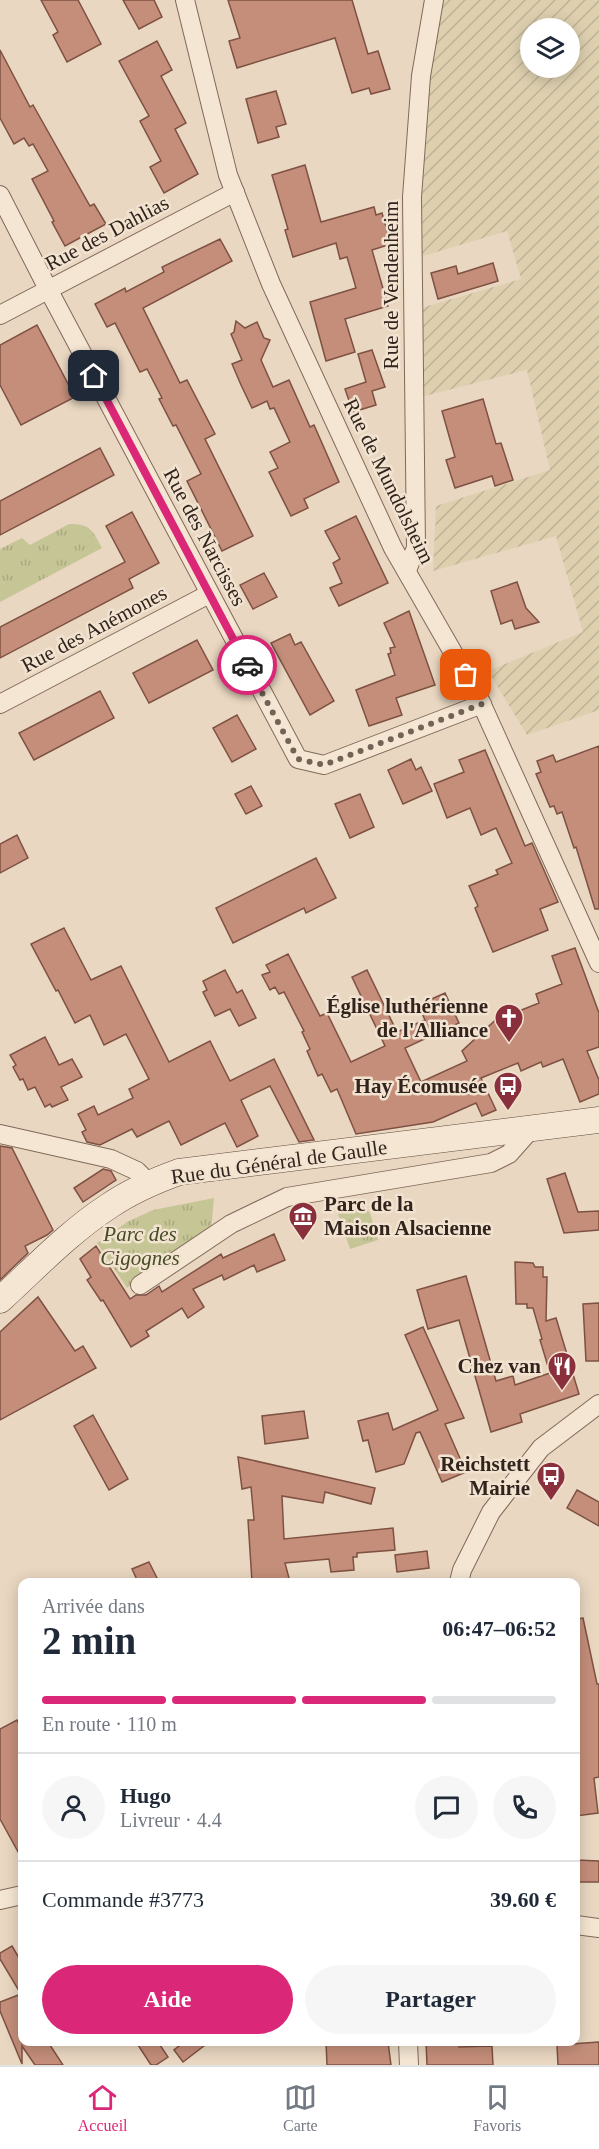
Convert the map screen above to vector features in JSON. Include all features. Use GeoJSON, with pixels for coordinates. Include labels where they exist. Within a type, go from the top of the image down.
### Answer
{"type":"FeatureCollection","features":[{"type":"Feature","properties":{"kind":"main road","name":"Rue du Général de Gaulle"},"geometry":{"type":"LineString","coordinates":[[0,1300],[84,1224],[143,1177],[599,1120]]}},
{"type":"Feature","properties":{"kind":"street","name":"Rue de Mundolsheim"},"geometry":{"type":"LineString","coordinates":[[185,0],[228,175],[271,284],[393,548],[482,704],[599,963]]}},
{"type":"Feature","properties":{"kind":"street","name":"Rue de Vendenheim"},"geometry":{"type":"LineString","coordinates":[[407,570],[416,548],[412,197],[421,76],[434,0]]}},
{"type":"Feature","properties":{"kind":"street","name":"Rue des Dahlias"},"geometry":{"type":"LineString","coordinates":[[0,315],[235,192]]}},
{"type":"Feature","properties":{"kind":"street","name":"Rue des Narcisses"},"geometry":{"type":"LineString","coordinates":[[0,195],[298,759],[324,765],[482,704]]}},
{"type":"Feature","properties":{"kind":"street","name":"Rue des Anémones"},"geometry":{"type":"LineString","coordinates":[[0,704],[209,594]]}},
{"type":"Feature","properties":{"kind":"street"},"geometry":{"type":"LineString","coordinates":[[140,1285],[231,1224],[286,1197],[491,1163],[509,1154],[532,1128]]}},
{"type":"Feature","properties":{"kind":"street"},"geometry":{"type":"LineString","coordinates":[[0,1134],[111,1159],[143,1177]]}},
{"type":"Feature","properties":{"kind":"street"},"geometry":{"type":"LineString","coordinates":[[460,1578],[462,1569],[491,1512],[541,1448],[599,1404]]}},
{"type":"Feature","properties":{"kind":"street"},"geometry":{"type":"LineString","coordinates":[[0,1900],[18,1896]]}},
{"type":"Feature","properties":{"kind":"street"},"geometry":{"type":"LineString","coordinates":[[580,1926],[599,1928]]}},
{"type":"Feature","properties":{"kind":"street"},"geometry":{"type":"LineString","coordinates":[[408,2046],[409,2065]]}},
{"type":"Feature","properties":{"kind":"shaded area"},"geometry":{"type":"Polygon","coordinates":[[[439,0],[599,0],[599,710],[527,735],[488,671],[583,632],[556,536],[433,571],[436,506],[550,470],[527,370],[421,397],[421,308],[521,279],[507,231],[420,257],[426,92],[439,0]]]}},
{"type":"Feature","properties":{"kind":"green space"},"geometry":{"type":"Polygon","coordinates":[[[69,524],[82,525],[90,529],[102,548],[0,602],[0,549],[22,538],[30,545],[69,524]]]}},
{"type":"Feature","properties":{"kind":"green space","name":"Parc des Cigognes"},"geometry":{"type":"Polygon","coordinates":[[[214,1198],[211,1231],[127,1288],[97,1243],[127,1222],[153,1210],[214,1198]]]}},
{"type":"Feature","properties":{"kind":"green space"},"geometry":{"type":"Polygon","coordinates":[[[363,1205],[370,1213],[378,1240],[350,1249],[338,1214],[363,1205]]]}},
{"type":"Feature","properties":{"kind":"building"},"geometry":{"type":"Polygon","coordinates":[[[41,0],[78,0],[101,44],[67,62],[53,35],[58,32],[41,0]]]}},
{"type":"Feature","properties":{"kind":"building"},"geometry":{"type":"Polygon","coordinates":[[[123,0],[154,0],[162,17],[139,29],[123,0]]]}},
{"type":"Feature","properties":{"kind":"building"},"geometry":{"type":"Polygon","coordinates":[[[228,0],[352,0],[368,54],[378,51],[390,89],[371,94],[369,88],[352,93],[335,38],[237,68],[229,41],[240,38],[228,0]]]}},
{"type":"Feature","properties":{"kind":"building"},"geometry":{"type":"Polygon","coordinates":[[[157,41],[172,70],[161,76],[186,123],[175,129],[198,174],[164,193],[150,167],[161,161],[140,121],[149,116],[119,61],[157,41]]]}},
{"type":"Feature","properties":{"kind":"building"},"geometry":{"type":"Polygon","coordinates":[[[0,50],[30,107],[33,105],[90,206],[94,204],[106,224],[65,246],[32,179],[48,171],[33,144],[29,146],[24,138],[14,144],[0,118],[0,50]]]}},
{"type":"Feature","properties":{"kind":"building"},"geometry":{"type":"Polygon","coordinates":[[[276,91],[286,124],[276,127],[279,137],[258,143],[246,99],[276,91]]]}},
{"type":"Feature","properties":{"kind":"building"},"geometry":{"type":"Polygon","coordinates":[[[305,165],[321,222],[374,207],[376,215],[382,213],[391,244],[372,250],[388,306],[345,319],[355,352],[326,361],[310,302],[356,288],[347,257],[340,259],[336,243],[293,257],[285,230],[288,229],[272,175],[305,165]]]}},
{"type":"Feature","properties":{"kind":"building"},"geometry":{"type":"Polygon","coordinates":[[[220,239],[232,261],[143,308],[180,383],[187,380],[215,434],[205,439],[253,536],[222,551],[187,481],[201,474],[176,425],[173,426],[159,399],[162,398],[147,369],[140,372],[115,323],[107,327],[95,304],[125,288],[126,292],[164,272],[162,267],[220,239]]]}},
{"type":"Feature","properties":{"kind":"building"},"geometry":{"type":"Polygon","coordinates":[[[493,263],[498,281],[438,299],[431,273],[456,266],[458,274],[493,263]]]}},
{"type":"Feature","properties":{"kind":"building"},"geometry":{"type":"Polygon","coordinates":[[[236,321],[245,328],[257,322],[264,338],[270,340],[261,360],[273,387],[289,380],[310,427],[314,425],[339,482],[304,499],[308,508],[291,516],[269,472],[278,468],[270,452],[290,442],[274,408],[270,409],[267,401],[252,408],[241,385],[232,364],[242,360],[231,334],[234,332],[236,321]]]}},
{"type":"Feature","properties":{"kind":"building"},"geometry":{"type":"Polygon","coordinates":[[[37,325],[75,397],[21,425],[0,385],[0,345],[37,325]]]}},
{"type":"Feature","properties":{"kind":"building"},"geometry":{"type":"Polygon","coordinates":[[[372,350],[385,387],[372,391],[376,405],[353,412],[345,389],[366,382],[358,354],[372,350]]]}},
{"type":"Feature","properties":{"kind":"building"},"geometry":{"type":"Polygon","coordinates":[[[483,399],[496,444],[501,443],[513,480],[495,486],[492,476],[455,488],[446,460],[455,457],[442,411],[483,399]]]}},
{"type":"Feature","properties":{"kind":"building"},"geometry":{"type":"Polygon","coordinates":[[[100,448],[114,475],[0,535],[0,501],[100,448]]]}},
{"type":"Feature","properties":{"kind":"building"},"geometry":{"type":"Polygon","coordinates":[[[132,512],[159,563],[129,579],[133,588],[0,658],[0,627],[125,562],[106,526],[132,512]]]}},
{"type":"Feature","properties":{"kind":"building"},"geometry":{"type":"Polygon","coordinates":[[[356,516],[388,583],[339,606],[330,588],[342,583],[333,563],[340,559],[325,531],[356,516]]]}},
{"type":"Feature","properties":{"kind":"building"},"geometry":{"type":"Polygon","coordinates":[[[264,573],[277,597],[253,609],[240,585],[264,573]]]}},
{"type":"Feature","properties":{"kind":"building"},"geometry":{"type":"Polygon","coordinates":[[[517,582],[526,608],[539,622],[515,629],[512,620],[501,624],[491,591],[517,582]]]}},
{"type":"Feature","properties":{"kind":"building"},"geometry":{"type":"Polygon","coordinates":[[[409,611],[435,685],[396,698],[402,715],[369,726],[356,690],[395,675],[388,654],[391,653],[390,648],[395,647],[384,623],[409,611]]]}},
{"type":"Feature","properties":{"kind":"building"},"geometry":{"type":"Polygon","coordinates":[[[290,634],[295,645],[301,642],[334,701],[310,715],[271,643],[290,634]]]}},
{"type":"Feature","properties":{"kind":"building"},"geometry":{"type":"Polygon","coordinates":[[[197,640],[213,670],[149,703],[133,673],[197,640]]]}},
{"type":"Feature","properties":{"kind":"building"},"geometry":{"type":"Polygon","coordinates":[[[100,691],[114,718],[34,760],[19,733],[100,691]]]}},
{"type":"Feature","properties":{"kind":"building"},"geometry":{"type":"Polygon","coordinates":[[[237,715],[256,749],[232,762],[213,728],[237,715]]]}},
{"type":"Feature","properties":{"kind":"building"},"geometry":{"type":"Polygon","coordinates":[[[599,746],[599,909],[595,909],[576,847],[574,848],[562,812],[557,814],[554,806],[550,807],[536,774],[541,772],[537,761],[553,755],[556,762],[599,746]]]}},
{"type":"Feature","properties":{"kind":"building"},"geometry":{"type":"Polygon","coordinates":[[[485,750],[525,846],[532,843],[558,902],[540,909],[548,930],[493,952],[475,908],[478,906],[469,886],[498,874],[496,870],[512,863],[496,828],[481,835],[470,808],[447,818],[434,784],[464,772],[459,760],[485,750]]]}},
{"type":"Feature","properties":{"kind":"building"},"geometry":{"type":"Polygon","coordinates":[[[411,759],[416,770],[421,767],[432,791],[403,804],[388,770],[411,759]]]}},
{"type":"Feature","properties":{"kind":"building"},"geometry":{"type":"Polygon","coordinates":[[[251,786],[262,806],[246,814],[235,794],[251,786]]]}},
{"type":"Feature","properties":{"kind":"building"},"geometry":{"type":"Polygon","coordinates":[[[360,794],[374,827],[350,838],[335,804],[360,794]]]}},
{"type":"Feature","properties":{"kind":"building"},"geometry":{"type":"Polygon","coordinates":[[[17,835],[28,858],[0,873],[0,844],[17,835]]]}},
{"type":"Feature","properties":{"kind":"building"},"geometry":{"type":"Polygon","coordinates":[[[316,858],[336,898],[306,913],[304,908],[233,943],[216,908],[316,858]]]}},
{"type":"Feature","properties":{"kind":"building"},"geometry":{"type":"Polygon","coordinates":[[[64,928],[91,980],[121,966],[169,1062],[210,1041],[230,1081],[274,1059],[314,1140],[299,1142],[270,1086],[241,1100],[258,1136],[237,1147],[225,1123],[181,1145],[169,1121],[137,1137],[132,1129],[100,1145],[87,1142],[82,1132],[86,1130],[78,1114],[94,1106],[98,1115],[133,1098],[129,1089],[149,1079],[126,1034],[104,1045],[90,1015],[75,1023],[58,990],[56,991],[31,944],[64,928]]]}},
{"type":"Feature","properties":{"kind":"building"},"geometry":{"type":"Polygon","coordinates":[[[575,948],[599,1013],[599,1047],[587,1051],[599,1080],[599,1094],[580,1102],[563,1059],[543,1067],[541,1062],[521,1071],[518,1063],[481,1078],[496,1110],[482,1116],[476,1103],[433,1122],[356,1134],[337,1089],[331,1092],[322,1074],[318,1076],[307,1051],[310,1049],[302,1032],[304,1031],[284,992],[279,994],[275,987],[270,990],[262,975],[270,972],[266,965],[288,954],[320,1016],[327,1013],[351,1062],[385,1046],[352,977],[367,970],[397,1032],[425,1020],[418,1005],[445,993],[459,1023],[405,1048],[421,1082],[467,1061],[462,1051],[503,1013],[519,1011],[539,1003],[536,994],[562,984],[552,956],[575,948]]]}},
{"type":"Feature","properties":{"kind":"building"},"geometry":{"type":"Polygon","coordinates":[[[225,970],[237,993],[242,990],[256,1018],[239,1026],[230,1009],[215,1016],[203,992],[207,990],[203,981],[225,970]]]}},
{"type":"Feature","properties":{"kind":"building"},"geometry":{"type":"Polygon","coordinates":[[[45,1037],[59,1065],[72,1059],[82,1077],[61,1087],[68,1100],[52,1107],[50,1104],[45,1107],[35,1087],[28,1090],[23,1079],[20,1080],[13,1067],[16,1065],[10,1055],[45,1037]]]}},
{"type":"Feature","properties":{"kind":"building"},"geometry":{"type":"Polygon","coordinates":[[[0,1146],[12,1148],[53,1230],[25,1246],[28,1253],[0,1280],[0,1146]]]}},
{"type":"Feature","properties":{"kind":"building"},"geometry":{"type":"Polygon","coordinates":[[[103,1169],[111,1171],[116,1180],[83,1202],[74,1188],[103,1169]]]}},
{"type":"Feature","properties":{"kind":"building"},"geometry":{"type":"Polygon","coordinates":[[[565,1173],[578,1212],[599,1211],[599,1230],[564,1233],[547,1179],[565,1173]]]}},
{"type":"Feature","properties":{"kind":"building"},"geometry":{"type":"Polygon","coordinates":[[[274,1234],[285,1260],[257,1272],[254,1265],[224,1280],[222,1275],[193,1289],[204,1307],[188,1318],[182,1308],[146,1331],[149,1336],[131,1347],[103,1300],[101,1301],[87,1280],[91,1277],[80,1259],[96,1246],[130,1299],[136,1295],[146,1295],[159,1286],[162,1292],[221,1254],[223,1258],[274,1234]]]}},
{"type":"Feature","properties":{"kind":"building"},"geometry":{"type":"Polygon","coordinates":[[[515,1262],[533,1263],[535,1267],[543,1267],[543,1277],[547,1277],[546,1321],[556,1318],[579,1394],[520,1414],[522,1422],[491,1432],[459,1320],[428,1329],[417,1290],[466,1276],[496,1381],[513,1376],[515,1385],[550,1373],[533,1308],[527,1308],[527,1304],[516,1304],[515,1262]]]}},
{"type":"Feature","properties":{"kind":"building"},"geometry":{"type":"Polygon","coordinates":[[[38,1297],[75,1351],[83,1346],[96,1368],[0,1420],[0,1332],[38,1297]]]}},
{"type":"Feature","properties":{"kind":"building"},"geometry":{"type":"Polygon","coordinates":[[[599,1303],[599,1361],[586,1361],[583,1304],[599,1303]]]}},
{"type":"Feature","properties":{"kind":"building"},"geometry":{"type":"Polygon","coordinates":[[[423,1327],[464,1418],[445,1424],[466,1472],[442,1482],[420,1432],[416,1433],[404,1464],[376,1472],[368,1440],[363,1441],[358,1421],[388,1413],[393,1430],[438,1410],[405,1335],[423,1327]]]}},
{"type":"Feature","properties":{"kind":"building"},"geometry":{"type":"Polygon","coordinates":[[[304,1411],[308,1438],[265,1444],[262,1416],[304,1411]]]}},
{"type":"Feature","properties":{"kind":"building"},"geometry":{"type":"Polygon","coordinates":[[[93,1415],[128,1479],[109,1490],[74,1426],[93,1415]]]}},
{"type":"Feature","properties":{"kind":"building"},"geometry":{"type":"Polygon","coordinates":[[[238,1457],[375,1488],[371,1504],[325,1492],[323,1503],[282,1496],[284,1539],[393,1528],[395,1550],[357,1553],[357,1557],[353,1557],[354,1570],[331,1572],[329,1559],[285,1563],[289,1578],[252,1578],[248,1520],[254,1520],[251,1487],[242,1489],[238,1457]]]}},
{"type":"Feature","properties":{"kind":"building"},"geometry":{"type":"Polygon","coordinates":[[[577,1490],[599,1502],[599,1526],[567,1508],[577,1490]]]}},
{"type":"Feature","properties":{"kind":"building"},"geometry":{"type":"Polygon","coordinates":[[[427,1551],[429,1568],[397,1572],[395,1555],[427,1551]]]}},
{"type":"Feature","properties":{"kind":"building"},"geometry":{"type":"Polygon","coordinates":[[[149,1562],[157,1578],[136,1578],[132,1569],[149,1562]]]}},
{"type":"Feature","properties":{"kind":"building"},"geometry":{"type":"Polygon","coordinates":[[[580,1618],[583,1618],[597,1684],[599,1684],[599,1777],[594,1778],[598,1813],[580,1815],[580,1618]]]}},
{"type":"Feature","properties":{"kind":"building"},"geometry":{"type":"Polygon","coordinates":[[[17,1720],[18,1722],[18,1852],[0,1819],[0,1729],[17,1720]]]}},
{"type":"Feature","properties":{"kind":"building"},"geometry":{"type":"Polygon","coordinates":[[[580,1860],[599,1861],[599,1882],[580,1882],[580,1860]]]}},
{"type":"Feature","properties":{"kind":"building"},"geometry":{"type":"Polygon","coordinates":[[[12,1946],[18,1956],[18,1989],[0,1959],[0,1953],[12,1946]]]}},
{"type":"Feature","properties":{"kind":"building"},"geometry":{"type":"Polygon","coordinates":[[[18,1995],[18,2046],[22,2046],[22,2064],[0,2011],[0,2002],[18,1995]]]}},
{"type":"Feature","properties":{"kind":"building"},"geometry":{"type":"Polygon","coordinates":[[[599,2042],[599,2065],[558,2065],[557,2046],[580,2046],[580,2043],[599,2042]]]}},
{"type":"Feature","properties":{"kind":"building"},"geometry":{"type":"Polygon","coordinates":[[[22,2046],[51,2046],[63,2065],[35,2065],[22,2046]]]}},
{"type":"Feature","properties":{"kind":"building"},"geometry":{"type":"Polygon","coordinates":[[[139,2046],[161,2046],[168,2057],[156,2065],[151,2065],[139,2046]]]}},
{"type":"Feature","properties":{"kind":"building"},"geometry":{"type":"Polygon","coordinates":[[[179,2046],[204,2046],[183,2062],[174,2050],[179,2046]]]}},
{"type":"Feature","properties":{"kind":"building"},"geometry":{"type":"Polygon","coordinates":[[[326,2046],[389,2046],[391,2065],[327,2065],[326,2046]]]}},
{"type":"Feature","properties":{"kind":"building"},"geometry":{"type":"Polygon","coordinates":[[[426,2046],[492,2046],[493,2065],[427,2065],[426,2046]]]}},
{"type":"Feature","properties":{"kind":"way so far"},"geometry":{"type":"LineString","coordinates":[[247,665],[298,759],[324,765],[482,704],[466,675]]}},
{"type":"Feature","properties":{"kind":"place","name":"Église luthérienne de l'Alliance"},"geometry":{"type":"Point","coordinates":[509,1044]}},
{"type":"Feature","properties":{"kind":"place","name":"Hay Écomusée"},"geometry":{"type":"Point","coordinates":[508,1112]}},
{"type":"Feature","properties":{"kind":"place","name":"Parc de la Maison Alsacienne"},"geometry":{"type":"Point","coordinates":[303,1242]}},
{"type":"Feature","properties":{"kind":"place","name":"Chez van"},"geometry":{"type":"Point","coordinates":[562,1392]}},
{"type":"Feature","properties":{"kind":"place","name":"Reichstett Mairie"},"geometry":{"type":"Point","coordinates":[551,1502]}},
{"type":"Feature","properties":{"kind":"route"},"geometry":{"type":"LineString","coordinates":[[94,376],[247,665]]}}]}
